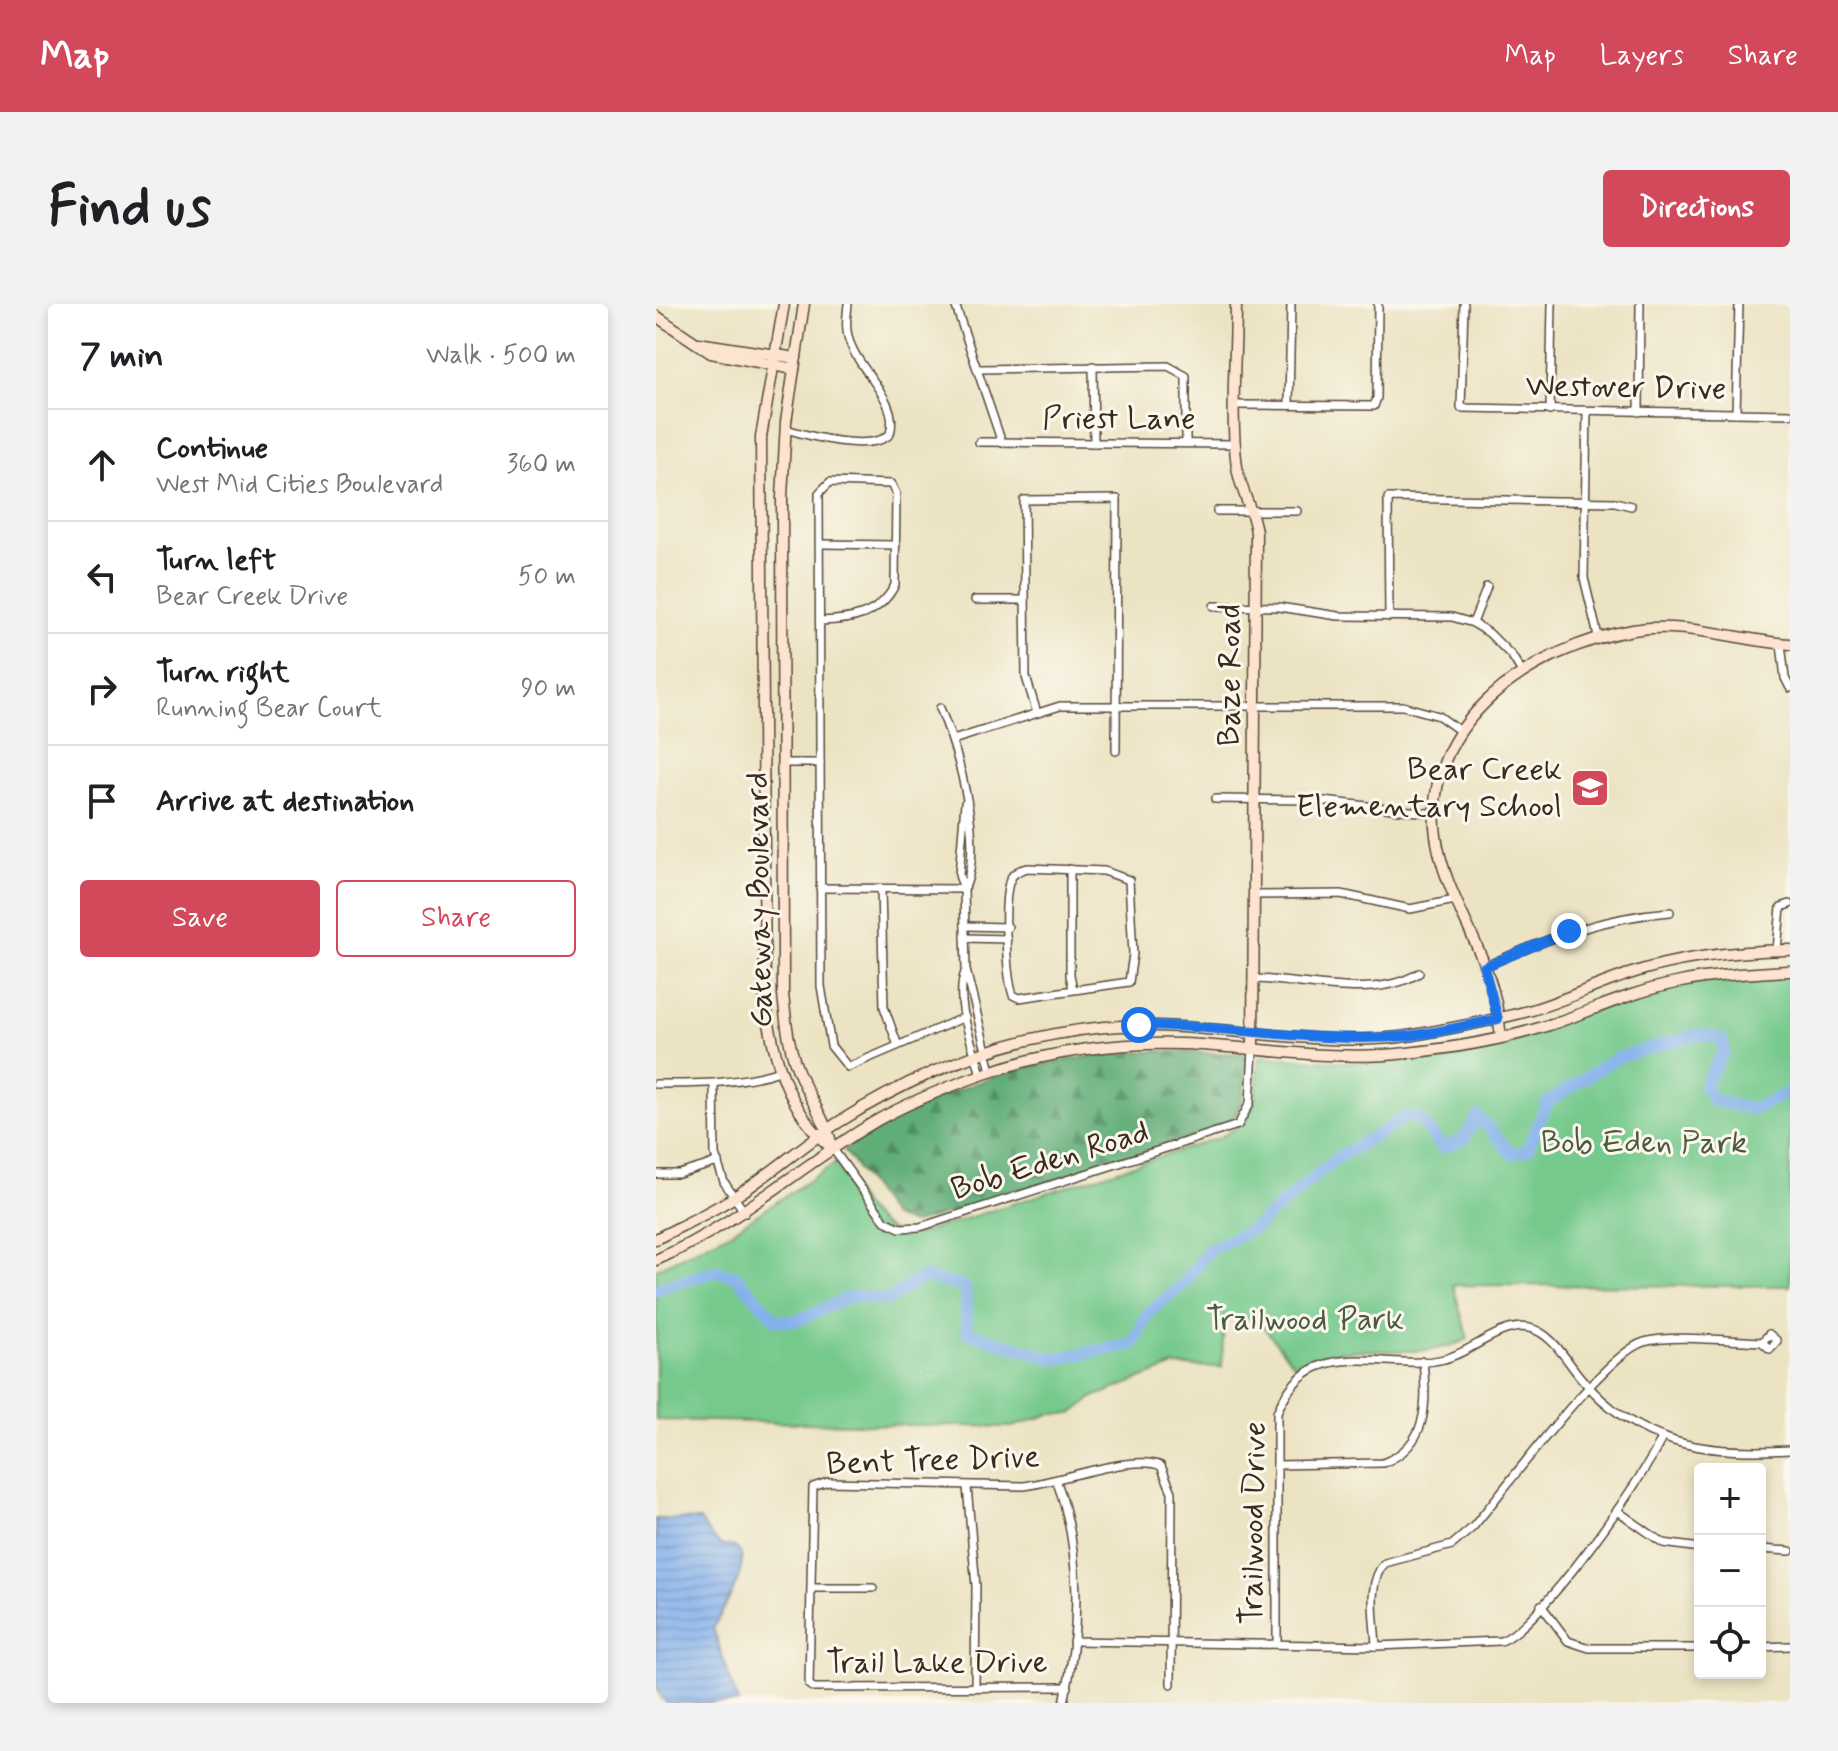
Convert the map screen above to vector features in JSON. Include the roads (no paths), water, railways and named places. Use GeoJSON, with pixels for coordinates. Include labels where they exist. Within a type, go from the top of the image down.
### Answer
{"type":"FeatureCollection","features":[{"type":"Feature","properties":{"kind":"street","name":"Gateway Boulevard"},"geometry":{"type":"LineString","coordinates":[[784,304],[761,437],[765,997],[769,1032],[780,1071],[817,1136],[833,1149]]}},
{"type":"Feature","properties":{"kind":"street","name":"Gateway Boulevard"},"geometry":{"type":"LineString","coordinates":[[804,304],[786,429],[783,994],[787,1038],[801,1079],[828,1129],[833,1149]]}},
{"type":"Feature","properties":{"kind":"street"},"geometry":{"type":"LineString","coordinates":[[786,429],[839,441],[881,440],[890,434],[890,413],[847,335],[848,304]]}},
{"type":"Feature","properties":{"kind":"street"},"geometry":{"type":"LineString","coordinates":[[955,304],[1002,443]]}},
{"type":"Feature","properties":{"kind":"street","name":"Baze Road"},"geometry":{"type":"LineString","coordinates":[[1236,304],[1238,472],[1253,510],[1257,800],[1253,1050]]}},
{"type":"Feature","properties":{"kind":"street"},"geometry":{"type":"LineString","coordinates":[[1289,405],[1291,304]]}},
{"type":"Feature","properties":{"kind":"street"},"geometry":{"type":"LineString","coordinates":[[1236,405],[1374,406],[1377,398],[1378,304]]}},
{"type":"Feature","properties":{"kind":"street","name":"Westover Drive"},"geometry":{"type":"LineString","coordinates":[[1464,304],[1461,408],[1790,414]]}},
{"type":"Feature","properties":{"kind":"street"},"geometry":{"type":"LineString","coordinates":[[1550,411],[1552,304]]}},
{"type":"Feature","properties":{"kind":"street"},"geometry":{"type":"LineString","coordinates":[[1639,412],[1640,304]]}},
{"type":"Feature","properties":{"kind":"street"},"geometry":{"type":"LineString","coordinates":[[1736,413],[1739,304]]}},
{"type":"Feature","properties":{"kind":"street"},"geometry":{"type":"LineString","coordinates":[[656,316],[692,342],[795,363]]}},
{"type":"Feature","properties":{"kind":"street"},"geometry":{"type":"LineString","coordinates":[[1093,366],[1094,443]]}},
{"type":"Feature","properties":{"kind":"street"},"geometry":{"type":"LineString","coordinates":[[979,369],[1168,366],[1180,370],[1186,376],[1186,443]]}},
{"type":"Feature","properties":{"kind":"street"},"geometry":{"type":"LineString","coordinates":[[1587,411],[1584,578],[1599,640]]}},
{"type":"Feature","properties":{"kind":"street","name":"Priest Lane"},"geometry":{"type":"LineString","coordinates":[[979,442],[1236,444]]}},
{"type":"Feature","properties":{"kind":"street"},"geometry":{"type":"LineString","coordinates":[[820,621],[862,617],[891,594],[895,585],[896,545],[896,494],[891,484],[834,481],[823,485],[819,493],[822,1005],[831,1046],[848,1067],[897,1043],[965,1017]]}},
{"type":"Feature","properties":{"kind":"street"},"geometry":{"type":"LineString","coordinates":[[1389,617],[1388,498],[1586,501],[1631,506]]}},
{"type":"Feature","properties":{"kind":"street"},"geometry":{"type":"LineString","coordinates":[[1037,713],[1026,677],[1024,500],[1117,499],[1119,706],[1116,751]]}},
{"type":"Feature","properties":{"kind":"street"},"geometry":{"type":"LineString","coordinates":[[1217,511],[1297,511]]}},
{"type":"Feature","properties":{"kind":"street"},"geometry":{"type":"LineString","coordinates":[[820,544],[896,545]]}},
{"type":"Feature","properties":{"kind":"street"},"geometry":{"type":"LineString","coordinates":[[1473,623],[1487,587]]}},
{"type":"Feature","properties":{"kind":"street"},"geometry":{"type":"LineString","coordinates":[[975,600],[1025,600]]}},
{"type":"Feature","properties":{"kind":"street"},"geometry":{"type":"LineString","coordinates":[[1214,606],[1255,606],[1338,616],[1452,617],[1473,623],[1503,645],[1522,672]]}},
{"type":"Feature","properties":{"kind":"street"},"geometry":{"type":"LineString","coordinates":[[1501,1037],[1484,967],[1439,855],[1436,814],[1441,776],[1460,731],[1490,697],[1522,672],[1599,640],[1633,630],[1655,629],[1786,644],[1781,657],[1790,688]]}},
{"type":"Feature","properties":{"kind":"street"},"geometry":{"type":"LineString","coordinates":[[953,740],[1060,706],[1403,706],[1439,716],[1460,731]]}},
{"type":"Feature","properties":{"kind":"street"},"geometry":{"type":"LineString","coordinates":[[940,708],[953,740],[965,803],[959,875],[964,889],[966,970],[986,1073]]}},
{"type":"Feature","properties":{"kind":"street"},"geometry":{"type":"LineString","coordinates":[[764,763],[820,763]]}},
{"type":"Feature","properties":{"kind":"street"},"geometry":{"type":"LineString","coordinates":[[1215,799],[1315,800],[1436,814]]}},
{"type":"Feature","properties":{"kind":"street"},"geometry":{"type":"LineString","coordinates":[[1027,868],[1070,869],[1104,871],[1129,880],[1133,954],[1129,982],[1019,998],[1013,995],[1007,939],[1009,882],[1016,871],[1027,868]]}},
{"type":"Feature","properties":{"kind":"street"},"geometry":{"type":"LineString","coordinates":[[1070,869],[1070,975],[1073,989]]}},
{"type":"Feature","properties":{"kind":"street"},"geometry":{"type":"LineString","coordinates":[[820,888],[964,889]]}},
{"type":"Feature","properties":{"kind":"street"},"geometry":{"type":"LineString","coordinates":[[881,889],[884,1007],[897,1043]]}},
{"type":"Feature","properties":{"kind":"street"},"geometry":{"type":"LineString","coordinates":[[1255,895],[1341,894],[1410,909],[1455,900]]}},
{"type":"Feature","properties":{"kind":"street"},"geometry":{"type":"LineString","coordinates":[[1777,950],[1778,913],[1781,907],[1790,904]]}},
{"type":"Feature","properties":{"kind":"street"},"geometry":{"type":"LineString","coordinates":[[1484,967],[1569,931],[1611,920],[1670,912]]}},
{"type":"Feature","properties":{"kind":"street"},"geometry":{"type":"LineString","coordinates":[[965,926],[1008,927]]}},
{"type":"Feature","properties":{"kind":"street"},"geometry":{"type":"LineString","coordinates":[[965,938],[1007,939]]}},
{"type":"Feature","properties":{"kind":"street"},"geometry":{"type":"LineString","coordinates":[[656,1239],[735,1197],[828,1129],[925,1074],[981,1054],[1103,1028],[1195,1026],[1335,1037],[1408,1036],[1498,1019],[1561,1001],[1631,973],[1724,954],[1790,950]]}},
{"type":"Feature","properties":{"kind":"street"},"geometry":{"type":"LineString","coordinates":[[966,970],[961,984],[965,1017],[981,1054]]}},
{"type":"Feature","properties":{"kind":"street"},"geometry":{"type":"LineString","coordinates":[[656,1260],[745,1213],[833,1149],[915,1100],[986,1073],[1072,1052],[1115,1046],[1174,1044],[1358,1058],[1448,1048],[1550,1025],[1591,1008],[1676,983],[1725,975],[1790,971]]}},
{"type":"Feature","properties":{"kind":"street"},"geometry":{"type":"LineString","coordinates":[[1255,979],[1357,986],[1397,983],[1419,973]]}},
{"type":"Feature","properties":{"kind":"street","name":"Bob Eden Road"},"geometry":{"type":"LineString","coordinates":[[833,1149],[885,1221],[900,1228],[920,1227],[1238,1125],[1250,1103],[1253,1050]]}},
{"type":"Feature","properties":{"kind":"street"},"geometry":{"type":"LineString","coordinates":[[656,1084],[714,1084],[755,1079],[780,1071]]}},
{"type":"Feature","properties":{"kind":"street"},"geometry":{"type":"LineString","coordinates":[[714,1084],[718,1162],[745,1213]]}},
{"type":"Feature","properties":{"kind":"street"},"geometry":{"type":"LineString","coordinates":[[656,1174],[679,1174],[718,1162]]}},
{"type":"Feature","properties":{"kind":"street","name":"Trailwood Drive"},"geometry":{"type":"LineString","coordinates":[[1277,1644],[1277,1412],[1284,1397],[1305,1374],[1318,1367],[1340,1363],[1423,1361],[1455,1356],[1510,1329],[1526,1327],[1539,1332],[1558,1349],[1589,1387],[1631,1424],[1673,1444],[1696,1448],[1790,1450]]}},
{"type":"Feature","properties":{"kind":"street"},"geometry":{"type":"LineString","coordinates":[[1376,1646],[1373,1581],[1378,1570],[1385,1563],[1452,1545],[1473,1527],[1589,1387],[1624,1354],[1647,1341],[1762,1342]]}},
{"type":"Feature","properties":{"kind":"street"},"geometry":{"type":"LineString","coordinates":[[1277,1465],[1383,1463],[1397,1457],[1421,1429],[1426,1397],[1423,1361]]}},
{"type":"Feature","properties":{"kind":"street"},"geometry":{"type":"LineString","coordinates":[[1073,1641],[1376,1646],[1501,1641],[1521,1629],[1619,1512],[1649,1467],[1662,1438]]}},
{"type":"Feature","properties":{"kind":"street","name":"Bent Tree Drive"},"geometry":{"type":"LineString","coordinates":[[811,1490],[819,1483],[828,1482],[967,1487],[1057,1482],[1124,1463],[1152,1461],[1167,1473],[1172,1492],[1171,1684]]}},
{"type":"Feature","properties":{"kind":"street"},"geometry":{"type":"LineString","coordinates":[[1057,1482],[1070,1520],[1074,1549],[1073,1641],[1064,1703]]}},
{"type":"Feature","properties":{"kind":"street"},"geometry":{"type":"LineString","coordinates":[[967,1487],[976,1586],[975,1687]]}},
{"type":"Feature","properties":{"kind":"street","name":"Trail Lake Drive"},"geometry":{"type":"LineString","coordinates":[[811,1490],[814,1588],[808,1683],[814,1688],[1068,1687]]}},
{"type":"Feature","properties":{"kind":"street"},"geometry":{"type":"LineString","coordinates":[[1619,1512],[1663,1543],[1694,1547]]}},
{"type":"Feature","properties":{"kind":"street"},"geometry":{"type":"LineString","coordinates":[[1766,1549],[1790,1551]]}},
{"type":"Feature","properties":{"kind":"street"},"geometry":{"type":"LineString","coordinates":[[814,1588],[873,1588]]}},
{"type":"Feature","properties":{"kind":"street"},"geometry":{"type":"LineString","coordinates":[[1541,1605],[1568,1641],[1589,1648],[1694,1648]]}},
{"type":"Feature","properties":{"kind":"street"},"geometry":{"type":"LineString","coordinates":[[1766,1647],[1790,1646]]}},
{"type":"Feature","properties":{"kind":"water"},"geometry":{"type":"Polygon","coordinates":[[[656,1519],[700,1520],[718,1543],[734,1547],[740,1553],[742,1562],[735,1587],[713,1628],[738,1703],[666,1703],[656,1689],[656,1519]]]}},
{"type":"Feature","properties":{"kind":"waterway"},"geometry":{"type":"LineString","coordinates":[[656,1289],[716,1271],[736,1276],[776,1320],[796,1321],[852,1296],[888,1300],[922,1277],[965,1287],[967,1332],[1054,1359],[1133,1344],[1148,1313],[1183,1284],[1209,1250],[1254,1228],[1334,1160],[1406,1117],[1420,1119],[1442,1148],[1464,1139],[1478,1116],[1512,1154],[1527,1150],[1547,1103],[1616,1058],[1699,1034],[1722,1039],[1724,1051],[1704,1085],[1713,1101],[1752,1109],[1790,1092]]}},
{"type":"Feature","properties":{"kind":"place","name":"Bear Creek Elementary School"},"geometry":{"type":"Point","coordinates":[1590,788]}},
{"type":"Feature","properties":{"kind":"park label","name":"Bob Eden Park"},"geometry":{"type":"Point","coordinates":[1644,1143]}},
{"type":"Feature","properties":{"kind":"park label","name":"Trailwood Park"},"geometry":{"type":"Point","coordinates":[1305,1320]}}]}
